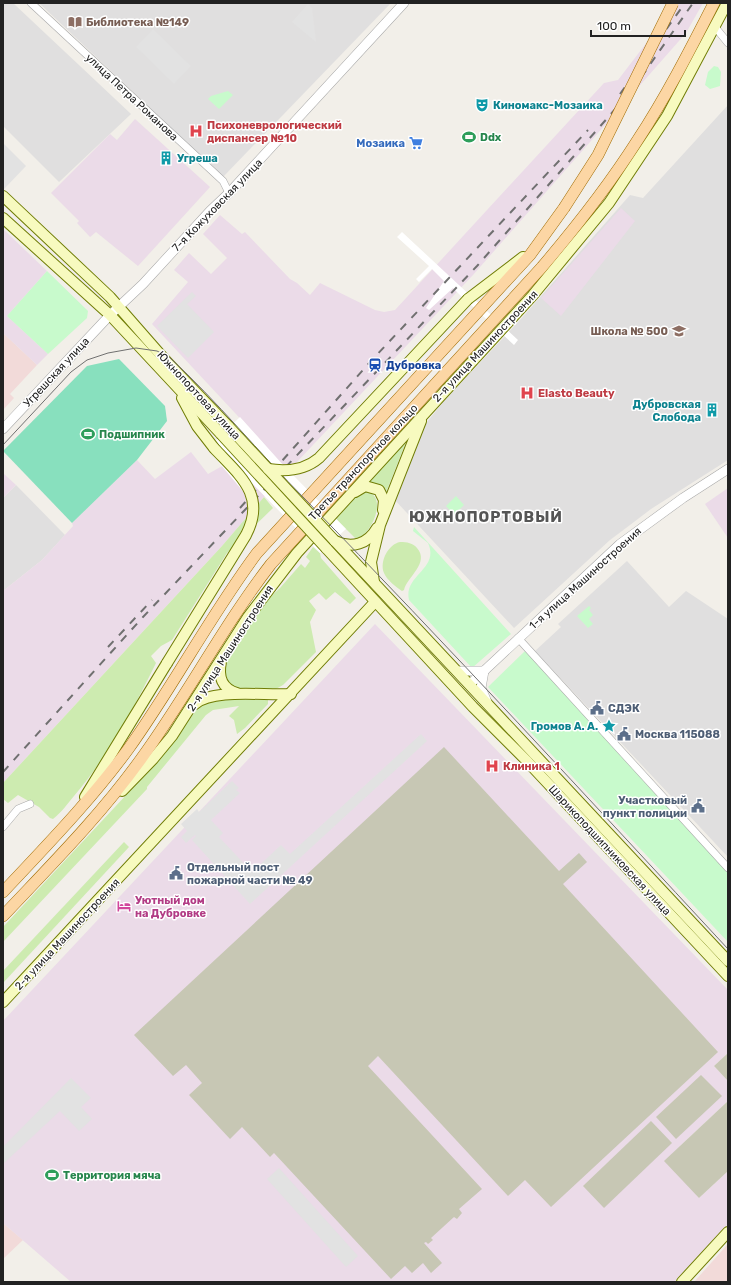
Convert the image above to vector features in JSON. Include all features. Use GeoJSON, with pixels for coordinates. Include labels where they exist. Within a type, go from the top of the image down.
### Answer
{"type":"FeatureCollection","features":[{"type":"Feature","properties":{"kind":"main road","name":"Третье транспортное кольцо"},"geometry":{"type":"LineString","coordinates":[[3,892],[97,790],[132,744],[221,602],[257,554],[507,280],[548,232],[598,155],[673,3]]}},
{"type":"Feature","properties":{"kind":"main road","name":"Третье транспортное кольцо"},"geometry":{"type":"LineString","coordinates":[[3,916],[95,818],[154,741],[236,612],[271,564],[542,267],[608,184],[656,110],[714,3]]}},
{"type":"Feature","properties":{"kind":"main road","name":"2-я улица Машиностроения"},"geometry":{"type":"LineString","coordinates":[[95,818],[163,748],[270,586],[308,539],[533,295],[610,203],[660,127],[727,3]]}},
{"type":"Feature","properties":{"kind":"main road"},"geometry":{"type":"LineString","coordinates":[[608,184],[660,127]]}},
{"type":"Feature","properties":{"kind":"main road","name":"Южнопортовая улица"},"geometry":{"type":"LineString","coordinates":[[3,196],[118,307],[162,364],[175,386],[375,602]]}},
{"type":"Feature","properties":{"kind":"main road","name":"Южнопортовая улица"},"geometry":{"type":"LineString","coordinates":[[3,218],[110,315],[229,427],[393,603]]}},
{"type":"Feature","properties":{"kind":"main road"},"geometry":{"type":"LineString","coordinates":[[268,469],[294,470],[307,466],[320,458],[468,299],[517,262],[548,232]]}},
{"type":"Feature","properties":{"kind":"main road"},"geometry":{"type":"LineString","coordinates":[[61,830],[103,769],[246,535],[253,516],[254,504],[248,485],[214,448],[197,426],[175,386]]}},
{"type":"Feature","properties":{"kind":"main road"},"geometry":{"type":"LineString","coordinates":[[334,540],[342,544],[361,543],[370,538],[381,521],[417,428],[434,401]]}},
{"type":"Feature","properties":{"kind":"main road"},"geometry":{"type":"LineString","coordinates":[[348,496],[365,486],[379,490],[384,500],[381,521],[371,562],[372,575],[375,583],[375,602],[393,603]]}},
{"type":"Feature","properties":{"kind":"main road"},"geometry":{"type":"LineString","coordinates":[[349,574],[363,598],[365,608],[362,616]]}},
{"type":"Feature","properties":{"kind":"main road","name":"2-я улица Машиностроения"},"geometry":{"type":"LineString","coordinates":[[3,1002],[375,602]]}},
{"type":"Feature","properties":{"kind":"main road","name":"Шарикоподшипниковская улица"},"geometry":{"type":"LineString","coordinates":[[375,602],[473,707],[526,760],[728,976]]}},
{"type":"Feature","properties":{"kind":"main road","name":"Шарикоподшипниковская улица"},"geometry":{"type":"LineString","coordinates":[[393,603],[728,961]]}},
{"type":"Feature","properties":{"kind":"main road"},"geometry":{"type":"LineString","coordinates":[[224,655],[220,669],[223,684],[230,691],[245,695]]}},
{"type":"Feature","properties":{"kind":"main road"},"geometry":{"type":"LineString","coordinates":[[190,709],[199,701],[210,697],[291,694]]}},
{"type":"Feature","properties":{"kind":"main road"},"geometry":{"type":"LineString","coordinates":[[682,1282],[728,1232]]}},
{"type":"Feature","properties":{"kind":"street","name":"улица Петра Романова"},"geometry":{"type":"LineString","coordinates":[[31,3],[223,181],[229,193]]}},
{"type":"Feature","properties":{"kind":"street","name":"7-я Кожуховская улица"},"geometry":{"type":"LineString","coordinates":[[110,315],[229,193],[404,3]]}},
{"type":"Feature","properties":{"kind":"street"},"geometry":{"type":"LineString","coordinates":[[715,27],[728,43]]}},
{"type":"Feature","properties":{"kind":"street","name":"Угрешская улица"},"geometry":{"type":"LineString","coordinates":[[3,429],[110,315]]}},
{"type":"Feature","properties":{"kind":"street","name":"1-я улица Машиностроения"},"geometry":{"type":"LineString","coordinates":[[470,684],[631,535],[728,468]]}},
{"type":"Feature","properties":{"kind":"street"},"geometry":{"type":"LineString","coordinates":[[518,638],[728,868]]}},
{"type":"Feature","properties":{"kind":"street"},"geometry":{"type":"LineString","coordinates":[[457,671],[484,671],[481,688],[487,702]]}},
{"type":"Feature","properties":{"kind":"street"},"geometry":{"type":"LineString","coordinates":[[448,680],[458,684],[470,684],[468,692],[473,707]]}},
{"type":"Feature","properties":{"kind":"street"},"geometry":{"type":"LineString","coordinates":[[3,827],[18,809],[30,804]]}},
{"type":"Feature","properties":{"kind":"shaded area"},"geometry":{"type":"Polygon","coordinates":[[[3,3],[13,3],[131,114],[59,182],[3,126],[3,3]]]}},
{"type":"Feature","properties":{"kind":"shaded area"},"geometry":{"type":"Polygon","coordinates":[[[39,3],[391,3],[223,177],[39,3]]]}},
{"type":"Feature","properties":{"kind":"shaded area"},"geometry":{"type":"Polygon","coordinates":[[[677,3],[703,3],[686,33],[473,275],[264,497],[222,546],[3,783],[3,591],[42,560],[73,526],[72,523],[137,460],[155,479],[191,452],[208,474],[263,443],[152,324],[188,282],[174,270],[189,253],[211,274],[227,258],[203,234],[220,215],[242,234],[245,232],[290,279],[297,283],[310,295],[320,283],[375,310],[384,312],[395,310],[604,83],[618,80],[677,3]]]}},
{"type":"Feature","properties":{"kind":"shaded area"},"geometry":{"type":"Polygon","coordinates":[[[308,4],[312,8],[316,42],[292,22],[308,4]]]}},
{"type":"Feature","properties":{"kind":"shaded area"},"geometry":{"type":"Polygon","coordinates":[[[153,29],[191,66],[174,84],[136,47],[153,29]]]}},
{"type":"Feature","properties":{"kind":"shaded area"},"geometry":{"type":"Polygon","coordinates":[[[728,105],[728,460],[651,509],[610,540],[514,628],[393,498],[423,427],[444,401],[520,320],[630,195],[643,198],[728,105]]]}},
{"type":"Feature","properties":{"kind":"shaded area"},"geometry":{"type":"Polygon","coordinates":[[[135,119],[210,187],[138,266],[96,232],[90,237],[77,223],[79,221],[51,193],[110,134],[117,140],[135,119]]]}},
{"type":"Feature","properties":{"kind":"shaded area"},"geometry":{"type":"Polygon","coordinates":[[[3,143],[26,166],[4,189],[3,188],[3,143]]]}},
{"type":"Feature","properties":{"kind":"shaded area"},"geometry":{"type":"Polygon","coordinates":[[[621,208],[635,221],[561,316],[541,298],[621,208]]]}},
{"type":"Feature","properties":{"kind":"shaded area"},"geometry":{"type":"Polygon","coordinates":[[[3,229],[47,271],[7,316],[48,354],[37,365],[3,333],[3,229]]]}},
{"type":"Feature","properties":{"kind":"shaded area"},"geometry":{"type":"Polygon","coordinates":[[[192,292],[196,296],[187,304],[214,332],[188,358],[157,326],[192,292]]]}},
{"type":"Feature","properties":{"kind":"shaded area"},"geometry":{"type":"Polygon","coordinates":[[[3,333],[37,365],[10,394],[14,398],[3,410],[3,333]]]}},
{"type":"Feature","properties":{"kind":"shaded area"},"geometry":{"type":"Polygon","coordinates":[[[3,473],[16,485],[3,498],[3,473]]]}},
{"type":"Feature","properties":{"kind":"shaded area"},"geometry":{"type":"Polygon","coordinates":[[[16,485],[65,535],[42,560],[3,591],[3,498],[16,485]]]}},
{"type":"Feature","properties":{"kind":"shaded area"},"geometry":{"type":"Polygon","coordinates":[[[728,488],[728,538],[705,504],[728,488]]]}},
{"type":"Feature","properties":{"kind":"shaded area"},"geometry":{"type":"Polygon","coordinates":[[[627,561],[669,607],[686,591],[728,619],[728,857],[535,651],[561,627],[558,624],[627,561]]]}},
{"type":"Feature","properties":{"kind":"shaded area"},"geometry":{"type":"Polygon","coordinates":[[[375,624],[728,990],[728,1053],[714,1066],[728,1081],[728,1101],[680,1146],[699,1198],[728,1171],[728,1224],[674,1282],[71,1282],[3,1223],[3,1021],[375,624]]]}},
{"type":"Feature","properties":{"kind":"shaded area"},"geometry":{"type":"Polygon","coordinates":[[[421,734],[427,741],[250,904],[192,840],[196,836],[195,835],[186,843],[181,837],[187,831],[181,824],[197,809],[199,812],[232,781],[239,788],[236,790],[240,793],[211,820],[223,833],[219,837],[252,872],[281,845],[290,854],[421,734]]]}},
{"type":"Feature","properties":{"kind":"shaded area"},"geometry":{"type":"Polygon","coordinates":[[[444,747],[559,871],[579,853],[587,862],[563,884],[718,1052],[551,1207],[525,1180],[508,1196],[378,1056],[368,1066],[482,1189],[459,1209],[462,1213],[457,1219],[454,1217],[431,1238],[433,1240],[428,1244],[426,1242],[424,1243],[442,1263],[431,1273],[423,1263],[412,1273],[405,1266],[391,1279],[274,1153],[270,1157],[242,1127],[230,1139],[189,1095],[202,1083],[186,1065],[173,1076],[134,1035],[444,747]]]}},
{"type":"Feature","properties":{"kind":"shaded area"},"geometry":{"type":"Polygon","coordinates":[[[728,1053],[728,1081],[714,1066],[728,1053]]]}},
{"type":"Feature","properties":{"kind":"shaded area"},"geometry":{"type":"Polygon","coordinates":[[[701,1075],[722,1096],[676,1139],[656,1117],[701,1075]]]}},
{"type":"Feature","properties":{"kind":"shaded area"},"geometry":{"type":"Polygon","coordinates":[[[71,1078],[91,1098],[81,1107],[92,1119],[79,1131],[60,1111],[3,1164],[3,1147],[71,1078]]]}},
{"type":"Feature","properties":{"kind":"shaded area"},"geometry":{"type":"Polygon","coordinates":[[[728,1101],[728,1171],[699,1198],[664,1161],[728,1101]]]}},
{"type":"Feature","properties":{"kind":"shaded area"},"geometry":{"type":"Polygon","coordinates":[[[651,1121],[672,1143],[604,1208],[583,1186],[651,1121]]]}},
{"type":"Feature","properties":{"kind":"shaded area"},"geometry":{"type":"Polygon","coordinates":[[[279,1168],[358,1256],[346,1267],[267,1179],[279,1168]]]}},
{"type":"Feature","properties":{"kind":"shaded area"},"geometry":{"type":"Polygon","coordinates":[[[3,1223],[23,1240],[3,1259],[3,1223]]]}},
{"type":"Feature","properties":{"kind":"shaded area"},"geometry":{"type":"Polygon","coordinates":[[[728,1244],[728,1282],[694,1282],[728,1244]]]}},
{"type":"Feature","properties":{"kind":"green space"},"geometry":{"type":"Polygon","coordinates":[[[714,66],[718,67],[721,72],[720,86],[710,89],[705,85],[708,72],[714,66]]]}},
{"type":"Feature","properties":{"kind":"green space"},"geometry":{"type":"Polygon","coordinates":[[[228,91],[233,95],[219,109],[208,99],[211,96],[228,91]]]}},
{"type":"Feature","properties":{"kind":"green space"},"geometry":{"type":"Polygon","coordinates":[[[47,271],[88,311],[87,318],[48,354],[7,316],[47,271]]]}},
{"type":"Feature","properties":{"kind":"green space","name":"Подшипник"},"geometry":{"type":"Polygon","coordinates":[[[119,359],[165,406],[167,421],[137,460],[72,523],[3,451],[87,366],[119,359]]]}},
{"type":"Feature","properties":{"kind":"green space"},"geometry":{"type":"Polygon","coordinates":[[[408,437],[385,495],[365,484],[408,437]]]}},
{"type":"Feature","properties":{"kind":"green space"},"geometry":{"type":"Polygon","coordinates":[[[367,492],[373,495],[376,500],[377,508],[372,523],[367,531],[356,539],[336,519],[356,497],[367,492]]]}},
{"type":"Feature","properties":{"kind":"green space"},"geometry":{"type":"Polygon","coordinates":[[[456,496],[464,505],[454,515],[446,506],[456,496]]]}},
{"type":"Feature","properties":{"kind":"green space"},"geometry":{"type":"Polygon","coordinates":[[[264,497],[273,508],[227,553],[172,640],[161,646],[151,656],[156,663],[129,715],[98,765],[59,814],[53,819],[50,818],[39,807],[18,795],[8,803],[3,799],[3,783],[222,546],[264,497]]]}},
{"type":"Feature","properties":{"kind":"green space"},"geometry":{"type":"Polygon","coordinates":[[[414,527],[511,634],[472,668],[409,600],[411,584],[426,566],[430,552],[428,543],[413,531],[414,527]]]}},
{"type":"Feature","properties":{"kind":"green space"},"geometry":{"type":"Polygon","coordinates":[[[400,542],[414,545],[420,554],[421,559],[416,570],[402,591],[387,578],[383,568],[386,554],[392,546],[400,542]]]}},
{"type":"Feature","properties":{"kind":"green space"},"geometry":{"type":"Polygon","coordinates":[[[313,547],[320,553],[321,558],[356,598],[350,604],[335,592],[326,600],[319,593],[309,601],[316,610],[310,622],[316,652],[283,685],[274,690],[237,689],[230,685],[225,673],[228,657],[251,620],[266,601],[280,588],[301,564],[305,568],[310,561],[306,557],[313,547]]]}},
{"type":"Feature","properties":{"kind":"green space"},"geometry":{"type":"Polygon","coordinates":[[[589,606],[591,608],[589,610],[593,615],[589,619],[593,624],[588,628],[577,616],[589,606]]]}},
{"type":"Feature","properties":{"kind":"green space"},"geometry":{"type":"Polygon","coordinates":[[[526,650],[728,870],[728,942],[488,687],[526,650]]]}},
{"type":"Feature","properties":{"kind":"green space"},"geometry":{"type":"Polygon","coordinates":[[[225,699],[268,700],[268,704],[245,728],[237,734],[234,720],[229,716],[239,706],[213,710],[206,715],[147,787],[147,789],[3,942],[3,927],[142,778],[198,708],[205,702],[225,699]]]}},
{"type":"Feature","properties":{"kind":"green space"},"geometry":{"type":"Polygon","coordinates":[[[124,842],[129,847],[3,983],[3,971],[124,842]]]}},
{"type":"Feature","properties":{"kind":"pier"},"geometry":{"type":"Polygon","coordinates":[[[402,232],[518,340],[514,345],[469,303],[315,467],[293,475],[346,529],[320,553],[247,478],[255,491],[259,507],[257,522],[250,538],[171,664],[163,659],[244,531],[248,518],[247,496],[210,452],[218,444],[215,441],[240,417],[284,466],[293,466],[312,459],[463,298],[453,288],[429,310],[426,308],[444,281],[432,269],[419,282],[416,279],[429,266],[397,237],[402,232]]]}},
{"type":"Feature","properties":{"kind":"tram line"},"geometry":{"type":"LineString","coordinates":[[3,445],[71,372],[87,360],[108,353],[136,348],[157,351],[169,357],[187,374],[571,779],[728,949]]}},
{"type":"Feature","properties":{"kind":"railway"},"geometry":{"type":"LineString","coordinates":[[620,94],[685,3]]}},
{"type":"Feature","properties":{"kind":"railway"},"geometry":{"type":"LineString","coordinates":[[3,772],[143,617],[477,266],[611,114],[642,76],[693,3]]}},
{"type":"Feature","properties":{"kind":"railway"},"geometry":{"type":"LineString","coordinates":[[240,508],[371,361],[588,130]]}},
{"type":"Feature","properties":{"kind":"railway"},"geometry":{"type":"LineString","coordinates":[[108,647],[152,600]]}},
{"type":"Feature","properties":{"kind":"place","name":"Библиотека №149"},"geometry":{"type":"Point","coordinates":[75,22]}},
{"type":"Feature","properties":{"kind":"place","name":"Киномакс-Мозаика"},"geometry":{"type":"Point","coordinates":[482,105]}},
{"type":"Feature","properties":{"kind":"place","name":"Психоневрологический диспансер №10"},"geometry":{"type":"Point","coordinates":[196,131]}},
{"type":"Feature","properties":{"kind":"place","name":"Ddx"},"geometry":{"type":"Point","coordinates":[469,137]}},
{"type":"Feature","properties":{"kind":"place","name":"Мозаика"},"geometry":{"type":"Point","coordinates":[416,143]}},
{"type":"Feature","properties":{"kind":"place","name":"Угреша"},"geometry":{"type":"Point","coordinates":[166,158]}},
{"type":"Feature","properties":{"kind":"place","name":"Школа № 500"},"geometry":{"type":"Point","coordinates":[679,331]}},
{"type":"Feature","properties":{"kind":"place","name":"Дубровка"},"geometry":{"type":"Point","coordinates":[375,365]}},
{"type":"Feature","properties":{"kind":"place","name":"Elasto Beauty"},"geometry":{"type":"Point","coordinates":[527,393]}},
{"type":"Feature","properties":{"kind":"place","name":"Дубровская Слобода"},"geometry":{"type":"Point","coordinates":[712,410]}},
{"type":"Feature","properties":{"kind":"place","name":"Подшипник"},"geometry":{"type":"Point","coordinates":[88,434]}},
{"type":"Feature","properties":{"kind":"place","name":"СДЭК"},"geometry":{"type":"Point","coordinates":[597,708]}},
{"type":"Feature","properties":{"kind":"place","name":"Громов А. А."},"geometry":{"type":"Point","coordinates":[609,726]}},
{"type":"Feature","properties":{"kind":"place","name":"Москва 115088"},"geometry":{"type":"Point","coordinates":[624,734]}},
{"type":"Feature","properties":{"kind":"place","name":"Клиника 1"},"geometry":{"type":"Point","coordinates":[492,766]}},
{"type":"Feature","properties":{"kind":"place","name":"Участковый пункт полиции"},"geometry":{"type":"Point","coordinates":[698,806]}},
{"type":"Feature","properties":{"kind":"place","name":"Отдельный пост пожарной части № 49"},"geometry":{"type":"Point","coordinates":[176,873]}},
{"type":"Feature","properties":{"kind":"place","name":"Уютный дом на Дубровке"},"geometry":{"type":"Point","coordinates":[124,906]}},
{"type":"Feature","properties":{"kind":"place","name":"Территория мяча"},"geometry":{"type":"Point","coordinates":[52,1175]}},
{"type":"Feature","properties":{"kind":"district","name":"ЮЖНОПОРТОВЫЙ"},"geometry":{"type":"Point","coordinates":[486,517]}}]}
